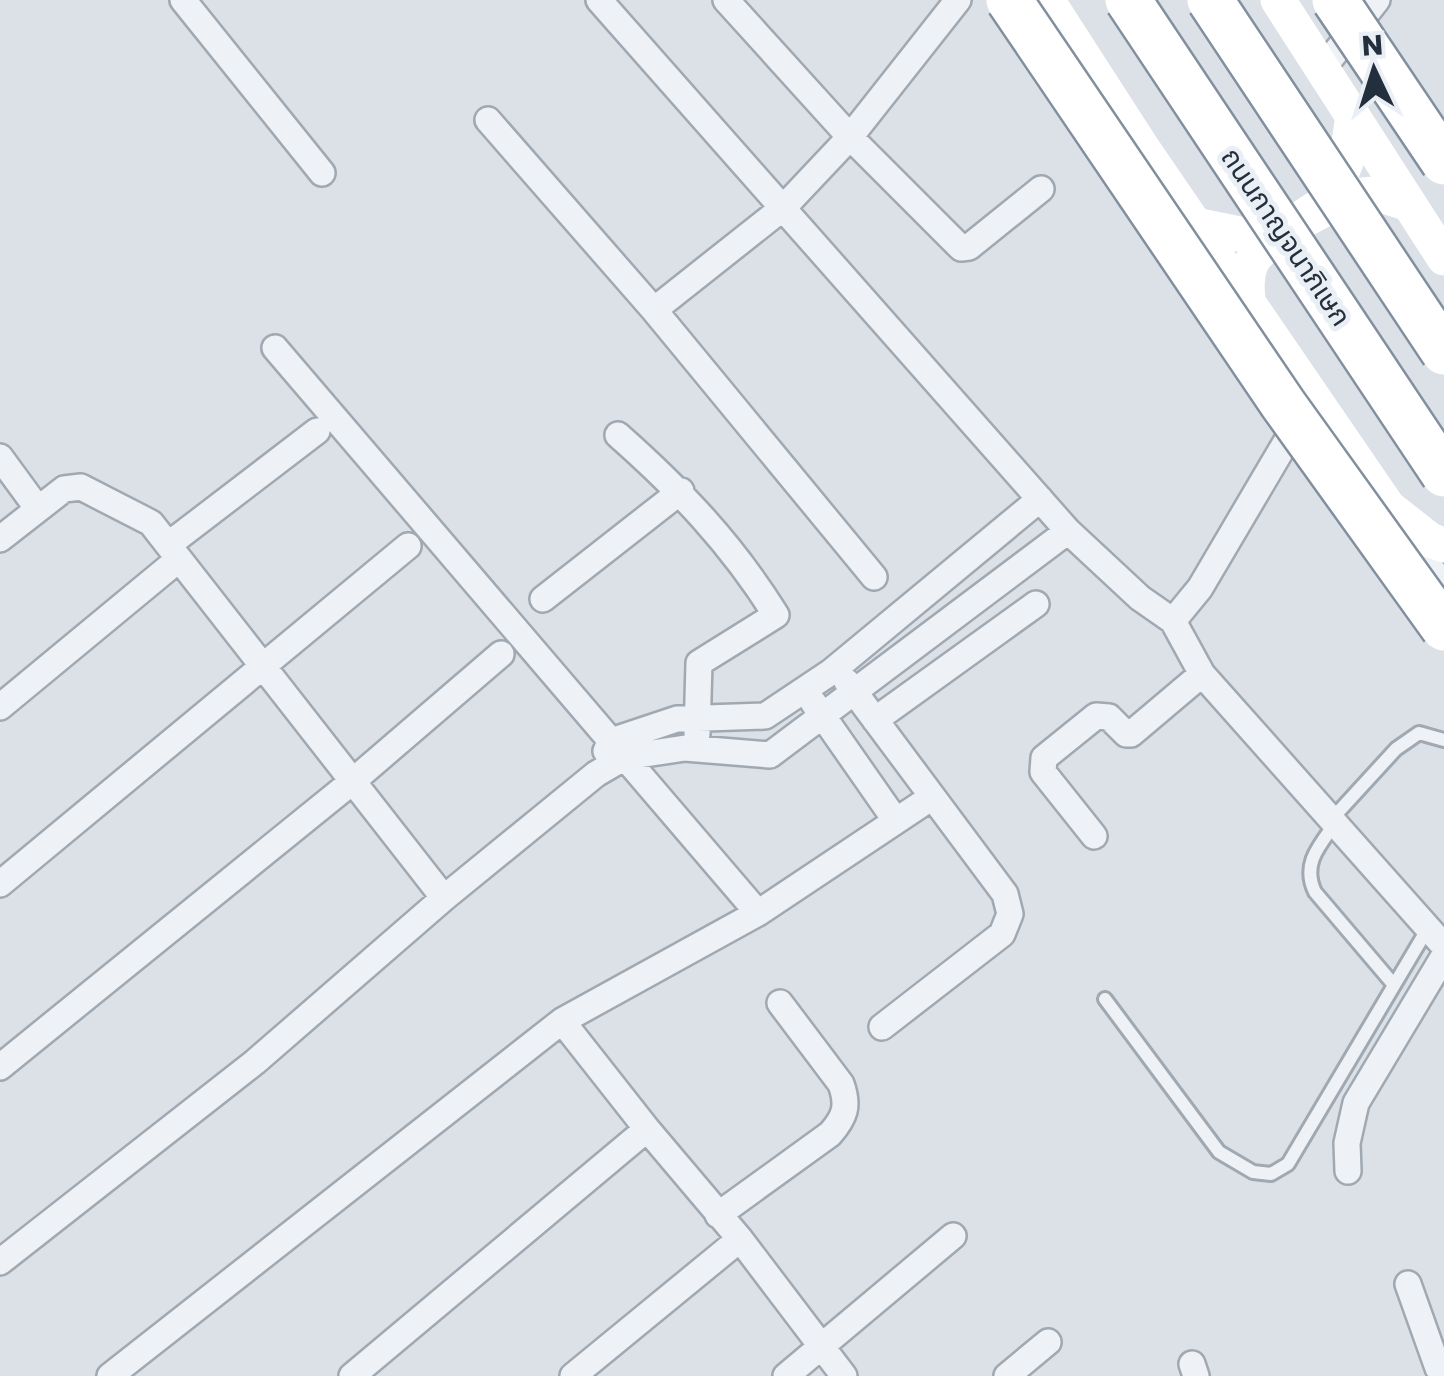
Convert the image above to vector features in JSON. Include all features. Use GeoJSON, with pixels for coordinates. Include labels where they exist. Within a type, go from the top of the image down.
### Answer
{"type":"FeatureCollection","features":[{"type":"Feature","properties":{"kind":"highway"},"geometry":{"type":"LineString","coordinates":[[1009,0],[1282,404],[1444,628]]}},
{"type":"Feature","properties":{"kind":"highway","name":"ถนนกาญจนาภิเษก"},"geometry":{"type":"LineString","coordinates":[[1128,0],[1444,474]]}},
{"type":"Feature","properties":{"kind":"highway"},"geometry":{"type":"LineString","coordinates":[[1210,0],[1444,352]]}},
{"type":"Feature","properties":{"kind":"highway"},"geometry":{"type":"LineString","coordinates":[[1335,0],[1444,162]]}},
{"type":"Feature","properties":{"kind":"main road"},"geometry":{"type":"LineString","coordinates":[[1047,0],[1388,507],[1430,540],[1444,545]]}},
{"type":"Feature","properties":{"kind":"main road"},"geometry":{"type":"LineString","coordinates":[[1278,0],[1408,204],[1439,238]]}},
{"type":"Feature","properties":{"kind":"main road"},"geometry":{"type":"LineString","coordinates":[[1196,225],[1244,235],[1295,222],[1333,197],[1346,162],[1352,116]]}},
{"type":"Feature","properties":{"kind":"main road"},"geometry":{"type":"LineString","coordinates":[[1248,302],[1247,281],[1252,261],[1273,238],[1362,195],[1381,194],[1408,204]]}},
{"type":"Feature","properties":{"kind":"street"},"geometry":{"type":"LineString","coordinates":[[183,0],[322,173]]}},
{"type":"Feature","properties":{"kind":"street"},"geometry":{"type":"LineString","coordinates":[[599,0],[1068,530],[1140,598],[1173,621],[1202,674],[1436,937]]}},
{"type":"Feature","properties":{"kind":"street"},"geometry":{"type":"LineString","coordinates":[[726,0],[850,137],[961,248],[969,246],[1041,188]]}},
{"type":"Feature","properties":{"kind":"street"},"geometry":{"type":"LineString","coordinates":[[654,310],[784,207],[850,137],[958,0]]}},
{"type":"Feature","properties":{"kind":"street"},"geometry":{"type":"LineString","coordinates":[[1323,68],[1377,0]]}},
{"type":"Feature","properties":{"kind":"street"},"geometry":{"type":"LineString","coordinates":[[488,120],[654,310],[874,577]]}},
{"type":"Feature","properties":{"kind":"street"},"geometry":{"type":"LineString","coordinates":[[275,348],[758,913]]}},
{"type":"Feature","properties":{"kind":"street"},"geometry":{"type":"LineString","coordinates":[[1173,621],[1200,588],[1312,398]]}},
{"type":"Feature","properties":{"kind":"street"},"geometry":{"type":"LineString","coordinates":[[0,707],[317,430]]}},
{"type":"Feature","properties":{"kind":"street"},"geometry":{"type":"LineString","coordinates":[[618,435],[681,492],[746,567],[776,614],[698,663],[698,749]]}},
{"type":"Feature","properties":{"kind":"street"},"geometry":{"type":"LineString","coordinates":[[0,457],[38,509]]}},
{"type":"Feature","properties":{"kind":"street"},"geometry":{"type":"LineString","coordinates":[[0,539],[64,489],[80,487],[151,523],[444,898]]}},
{"type":"Feature","properties":{"kind":"street"},"geometry":{"type":"LineString","coordinates":[[543,599],[681,492]]}},
{"type":"Feature","properties":{"kind":"street"},"geometry":{"type":"LineString","coordinates":[[0,1262],[255,1062],[444,898],[596,774],[618,749],[678,719],[765,716],[837,667],[1040,499]]}},
{"type":"Feature","properties":{"kind":"street"},"geometry":{"type":"LineString","coordinates":[[1388,507],[1444,587]]}},
{"type":"Feature","properties":{"kind":"street"},"geometry":{"type":"LineString","coordinates":[[618,749],[698,749],[770,755],[1068,530]]}},
{"type":"Feature","properties":{"kind":"street"},"geometry":{"type":"LineString","coordinates":[[0,884],[408,546]]}},
{"type":"Feature","properties":{"kind":"street"},"geometry":{"type":"LineString","coordinates":[[876,720],[1036,604]]}},
{"type":"Feature","properties":{"kind":"street"},"geometry":{"type":"LineString","coordinates":[[0,1066],[352,781],[502,654]]}},
{"type":"Feature","properties":{"kind":"street"},"geometry":{"type":"LineString","coordinates":[[837,667],[1004,894],[1010,914],[1002,934],[882,1027]]}},
{"type":"Feature","properties":{"kind":"street"},"geometry":{"type":"LineString","coordinates":[[1094,836],[1043,772],[1044,758],[1096,716],[1109,717],[1126,734],[1131,734],[1202,674]]}},
{"type":"Feature","properties":{"kind":"street"},"geometry":{"type":"LineString","coordinates":[[805,690],[896,821]]}},
{"type":"Feature","properties":{"kind":"street"},"geometry":{"type":"LineString","coordinates":[[110,1376],[562,1021],[758,913],[932,797]]}},
{"type":"Feature","properties":{"kind":"street"},"geometry":{"type":"LineString","coordinates":[[1348,1171],[1347,1143],[1356,1103],[1444,956]]}},
{"type":"Feature","properties":{"kind":"street"},"geometry":{"type":"LineString","coordinates":[[718,1215],[830,1134],[844,1118],[841,1084],[780,1003]]}},
{"type":"Feature","properties":{"kind":"street"},"geometry":{"type":"LineString","coordinates":[[562,1021],[740,1238],[844,1376]]}},
{"type":"Feature","properties":{"kind":"street"},"geometry":{"type":"LineString","coordinates":[[352,1376],[647,1129]]}},
{"type":"Feature","properties":{"kind":"street"},"geometry":{"type":"LineString","coordinates":[[786,1376],[953,1236]]}},
{"type":"Feature","properties":{"kind":"street"},"geometry":{"type":"LineString","coordinates":[[573,1376],[740,1238]]}},
{"type":"Feature","properties":{"kind":"street"},"geometry":{"type":"LineString","coordinates":[[1408,1284],[1444,1376]]}},
{"type":"Feature","properties":{"kind":"street"},"geometry":{"type":"LineString","coordinates":[[1007,1376],[1048,1342]]}},
{"type":"Feature","properties":{"kind":"lane"},"geometry":{"type":"LineString","coordinates":[[1394,985],[1315,892],[1308,870],[1332,823],[1396,749],[1419,732],[1444,740]]}},
{"type":"Feature","properties":{"kind":"lane"},"geometry":{"type":"LineString","coordinates":[[1105,999],[1219,1152],[1253,1172],[1271,1174],[1288,1164],[1394,985],[1436,937]]}}]}
